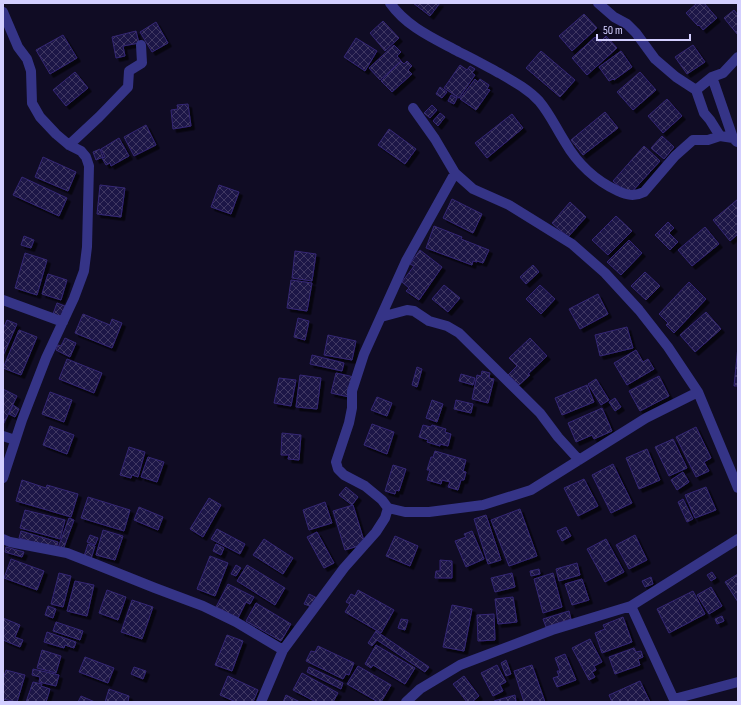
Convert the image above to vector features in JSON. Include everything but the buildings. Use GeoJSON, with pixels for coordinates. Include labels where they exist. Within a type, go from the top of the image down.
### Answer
{"type":"FeatureCollection","features":[{"type":"Feature","properties":{"kind":"street"},"geometry":{"type":"LineString","coordinates":[[390,3],[409,24],[430,37],[513,81],[527,91],[538,101],[551,117],[565,143],[579,162],[607,186],[629,195],[638,195],[644,192],[675,156],[693,140],[708,140],[720,136],[736,140]]}},
{"type":"Feature","properties":{"kind":"street"},"geometry":{"type":"LineString","coordinates":[[598,3],[610,7],[614,17],[627,24],[636,33],[655,59],[676,77],[696,90],[704,112],[720,136]]}},
{"type":"Feature","properties":{"kind":"street"},"geometry":{"type":"LineString","coordinates":[[3,12],[18,47],[27,59],[31,71],[32,103],[40,116],[56,134],[69,145],[81,151],[86,157],[89,166],[87,247],[84,271],[74,298],[46,358],[15,440],[3,478]]}},
{"type":"Feature","properties":{"kind":"street"},"geometry":{"type":"LineString","coordinates":[[69,145],[99,118],[128,87],[129,71],[142,63],[141,45]]}},
{"type":"Feature","properties":{"kind":"street"},"geometry":{"type":"LineString","coordinates":[[696,90],[712,77],[723,73],[738,57]]}},
{"type":"Feature","properties":{"kind":"street"},"geometry":{"type":"LineString","coordinates":[[712,77],[736,140]]}},
{"type":"Feature","properties":{"kind":"street"},"geometry":{"type":"LineString","coordinates":[[413,108],[436,139],[455,173],[473,189],[509,206],[572,244],[605,273],[639,310],[668,347],[698,392],[738,488]]}},
{"type":"Feature","properties":{"kind":"street"},"geometry":{"type":"LineString","coordinates":[[455,173],[406,261],[364,354],[352,391],[352,408],[349,423],[336,462],[338,469],[344,475],[365,486],[382,500],[388,508],[405,512],[430,512],[483,505],[531,490],[646,418],[698,392]]}},
{"type":"Feature","properties":{"kind":"street"},"geometry":{"type":"LineString","coordinates":[[3,300],[63,322]]}},
{"type":"Feature","properties":{"kind":"street"},"geometry":{"type":"LineString","coordinates":[[381,317],[407,310],[414,311],[429,321],[447,326],[459,333],[540,413],[558,437],[579,460]]}},
{"type":"Feature","properties":{"kind":"street"},"geometry":{"type":"LineString","coordinates":[[3,436],[15,440]]}},
{"type":"Feature","properties":{"kind":"street"},"geometry":{"type":"LineString","coordinates":[[261,702],[283,650],[344,568],[376,532],[388,508]]}},
{"type":"Feature","properties":{"kind":"street"},"geometry":{"type":"LineString","coordinates":[[3,539],[10,542],[67,553],[203,606],[236,622],[283,650]]}},
{"type":"Feature","properties":{"kind":"street"},"geometry":{"type":"LineString","coordinates":[[406,702],[420,689],[460,665],[552,630],[631,606],[738,539]]}},
{"type":"Feature","properties":{"kind":"street"},"geometry":{"type":"LineString","coordinates":[[631,606],[674,701],[738,682]]}}]}
